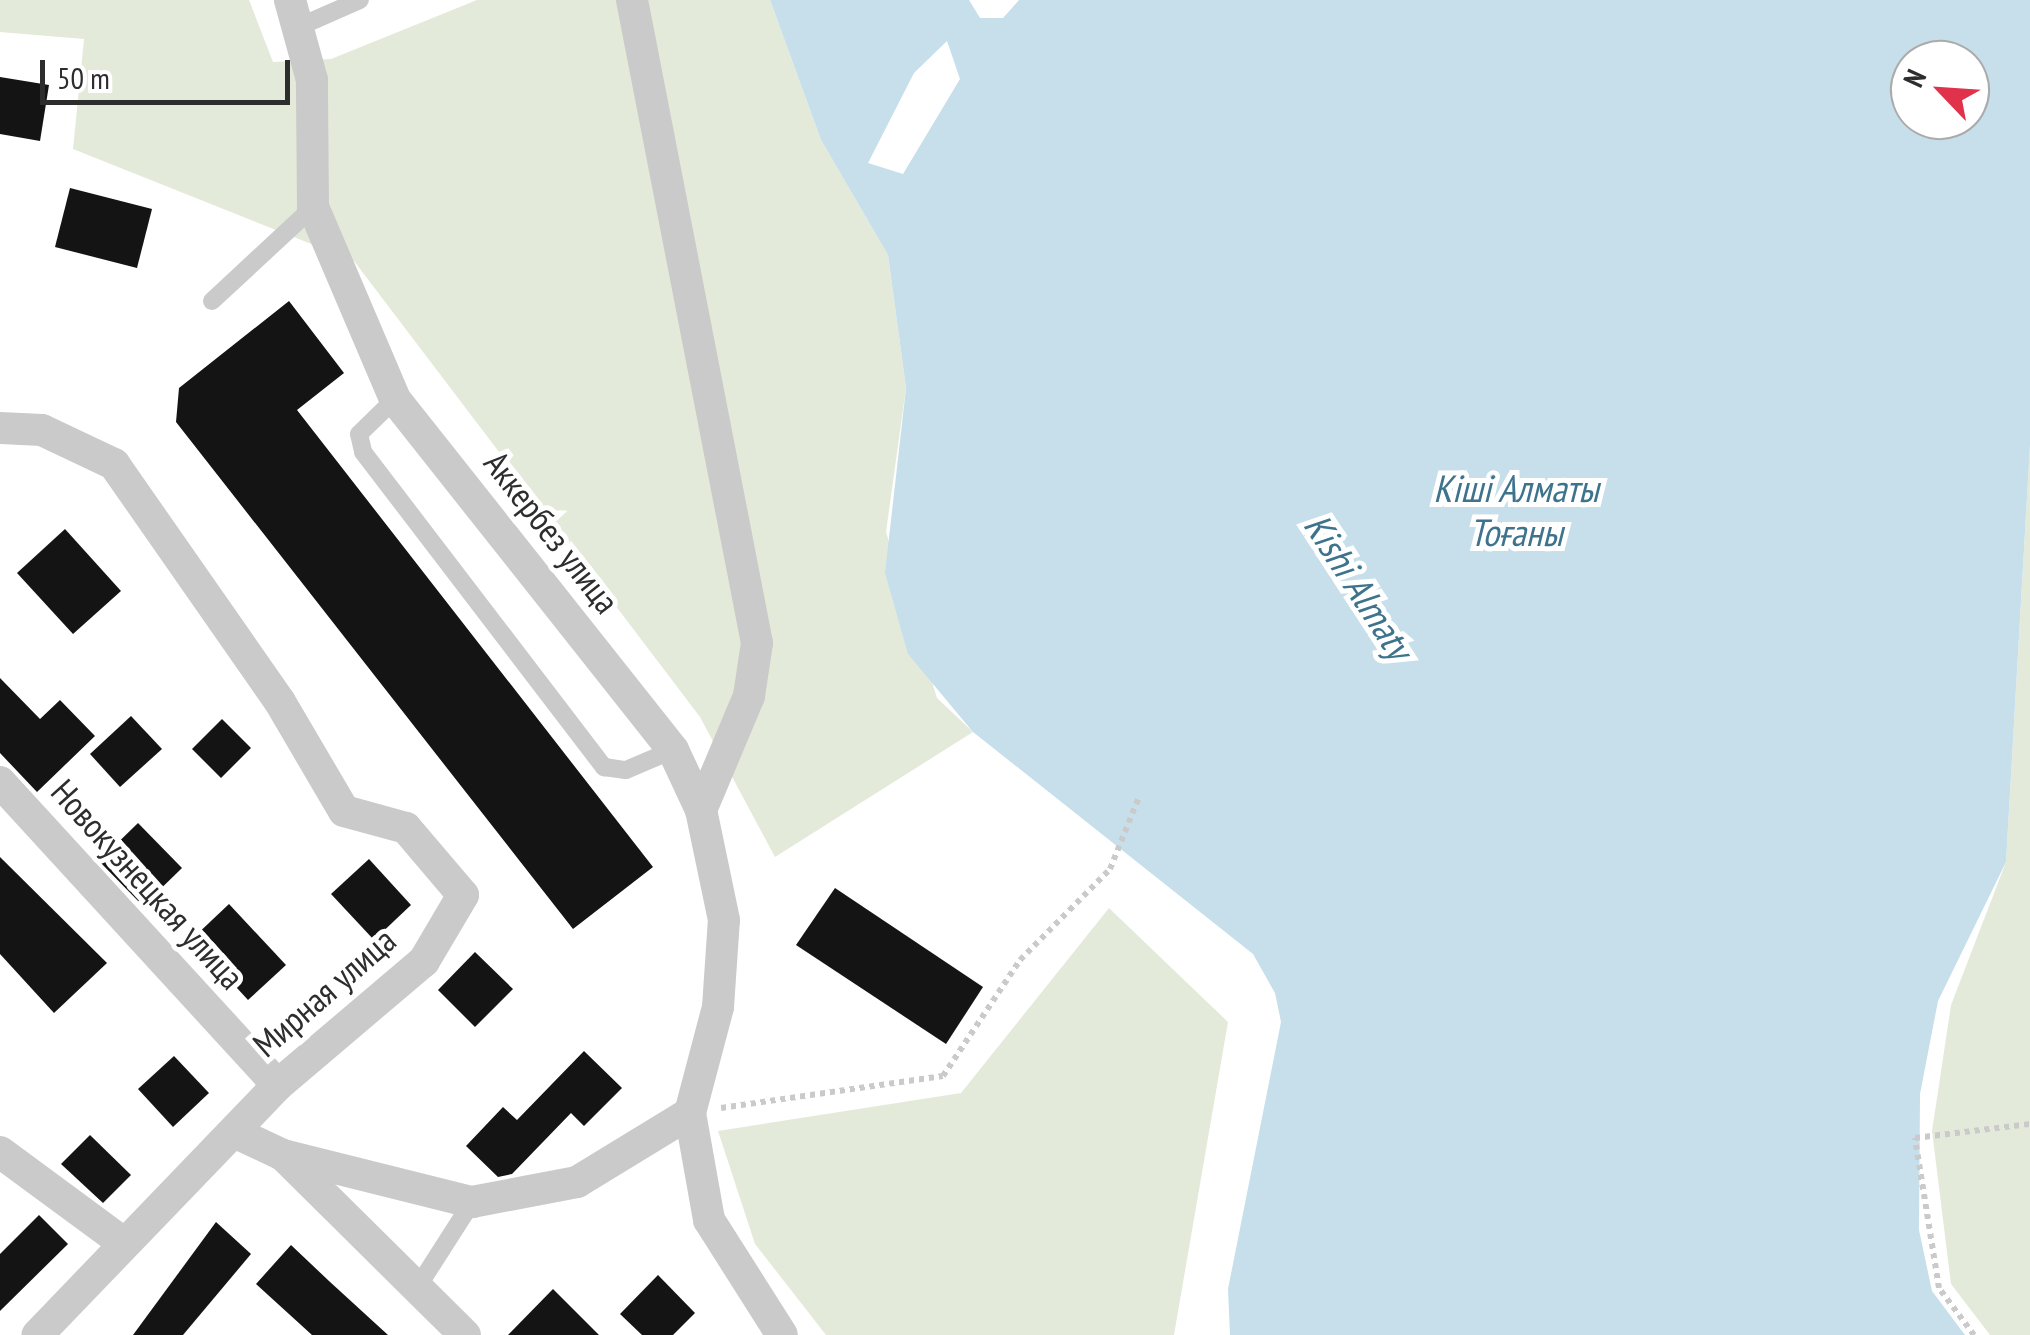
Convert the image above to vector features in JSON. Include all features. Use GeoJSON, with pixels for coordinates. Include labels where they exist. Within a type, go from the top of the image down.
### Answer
{"type":"FeatureCollection","features":[{"type":"Feature","properties":{"kind":"street"},"geometry":{"type":"LineString","coordinates":[[632,0],[757,643],[750,696],[700,810]]}},
{"type":"Feature","properties":{"kind":"street","name":"Аккербез улица"},"geometry":{"type":"LineString","coordinates":[[296,12],[313,208],[395,399],[672,750],[700,810],[724,920],[718,1006],[690,1112],[708,1220],[782,1335]]}},
{"type":"Feature","properties":{"kind":"street","name":"Мирная улица"},"geometry":{"type":"LineString","coordinates":[[0,428],[42,430],[114,464],[280,702],[344,811],[406,828],[464,895],[424,960],[278,1085],[122,1242],[37,1335]]}},
{"type":"Feature","properties":{"kind":"street","name":"Новокузнецкая улица"},"geometry":{"type":"LineString","coordinates":[[0,782],[278,1085]]}},
{"type":"Feature","properties":{"kind":"street"},"geometry":{"type":"LineString","coordinates":[[234,1132],[283,1156],[472,1202],[577,1182],[690,1112]]}},
{"type":"Feature","properties":{"kind":"street"},"geometry":{"type":"LineString","coordinates":[[0,1152],[122,1242]]}},
{"type":"Feature","properties":{"kind":"street"},"geometry":{"type":"LineString","coordinates":[[283,1156],[465,1335]]}},
{"type":"Feature","properties":{"kind":"lane"},"geometry":{"type":"LineString","coordinates":[[296,12],[360,0]]}},
{"type":"Feature","properties":{"kind":"lane"},"geometry":{"type":"LineString","coordinates":[[212,301],[313,208]]}},
{"type":"Feature","properties":{"kind":"lane"},"geometry":{"type":"LineString","coordinates":[[395,399],[359,434],[363,452],[604,767],[626,770],[672,750]]}},
{"type":"Feature","properties":{"kind":"lane"},"geometry":{"type":"LineString","coordinates":[[417,1288],[472,1202]]}},
{"type":"Feature","properties":{"kind":"path"},"geometry":{"type":"LineString","coordinates":[[690,1112],[943,1076],[1020,960],[1110,868],[1140,798]]}},
{"type":"Feature","properties":{"kind":"path"},"geometry":{"type":"LineString","coordinates":[[1974,1335],[1939,1288],[1915,1138],[2026,1124]]}},
{"type":"Feature","properties":{"kind":"green space"},"geometry":{"type":"Polygon","coordinates":[[[0,0],[249,0],[273,62],[331,59],[477,0],[770,0],[821,140],[888,255],[906,388],[886,532],[937,698],[973,732],[775,857],[700,717],[354,261],[73,149],[84,39],[0,32],[0,0]]]}},
{"type":"Feature","properties":{"kind":"green space"},"geometry":{"type":"Polygon","coordinates":[[[2030,445],[2030,1335],[1990,1335],[1951,1284],[1932,1131],[1951,1005],[2006,862],[2030,445]]]}},
{"type":"Feature","properties":{"kind":"green space"},"geometry":{"type":"Polygon","coordinates":[[[1109,908],[1228,1022],[1174,1335],[826,1335],[755,1244],[718,1131],[961,1093],[1109,908]]]}},
{"type":"Feature","properties":{"kind":"water","name":"Кіші Алматы Тоғаны"},"geometry":{"type":"Polygon","coordinates":[[[770,0],[969,0],[980,18],[1003,18],[1019,0],[2030,0],[2030,445],[2006,862],[1938,1001],[1920,1094],[1919,1230],[1932,1291],[1965,1335],[1230,1335],[1228,1289],[1281,1022],[1275,993],[1253,954],[973,732],[908,654],[885,573],[906,388],[888,255],[821,140],[770,0]],[[947,41],[914,73],[868,163],[903,174],[960,79],[947,41]]]}},
{"type":"Feature","properties":{"kind":"building"},"geometry":{"type":"Polygon","coordinates":[[[0,77],[49,85],[40,141],[0,134],[0,77]]]}},
{"type":"Feature","properties":{"kind":"building"},"geometry":{"type":"Polygon","coordinates":[[[70,188],[152,209],[137,268],[55,247],[70,188]]]}},
{"type":"Feature","properties":{"kind":"building"},"geometry":{"type":"Polygon","coordinates":[[[289,301],[344,373],[297,410],[653,867],[573,929],[176,422],[179,388],[289,301]]]}},
{"type":"Feature","properties":{"kind":"building"},"geometry":{"type":"Polygon","coordinates":[[[65,529],[121,591],[73,634],[17,573],[65,529]]]}},
{"type":"Feature","properties":{"kind":"building"},"geometry":{"type":"Polygon","coordinates":[[[0,678],[40,719],[60,700],[95,736],[37,792],[0,753],[0,678]]]}},
{"type":"Feature","properties":{"kind":"building"},"geometry":{"type":"Polygon","coordinates":[[[131,716],[162,749],[120,787],[90,754],[131,716]]]}},
{"type":"Feature","properties":{"kind":"building"},"geometry":{"type":"Polygon","coordinates":[[[222,719],[251,748],[221,778],[192,749],[222,719]]]}},
{"type":"Feature","properties":{"kind":"building"},"geometry":{"type":"Polygon","coordinates":[[[138,823],[182,868],[143,906],[99,861],[138,823]]]}},
{"type":"Feature","properties":{"kind":"building"},"geometry":{"type":"Polygon","coordinates":[[[0,857],[107,963],[54,1013],[0,954],[0,857]]]}},
{"type":"Feature","properties":{"kind":"building"},"geometry":{"type":"Polygon","coordinates":[[[369,859],[411,905],[374,940],[331,894],[369,859]]]}},
{"type":"Feature","properties":{"kind":"building"},"geometry":{"type":"Polygon","coordinates":[[[835,888],[983,987],[946,1044],[796,945],[835,888]]]}},
{"type":"Feature","properties":{"kind":"building"},"geometry":{"type":"Polygon","coordinates":[[[229,904],[286,965],[248,1000],[192,939],[229,904]]]}},
{"type":"Feature","properties":{"kind":"building"},"geometry":{"type":"Polygon","coordinates":[[[475,952],[513,989],[475,1027],[438,990],[475,952]]]}},
{"type":"Feature","properties":{"kind":"building"},"geometry":{"type":"Polygon","coordinates":[[[584,1051],[622,1088],[584,1126],[571,1113],[512,1174],[498,1177],[466,1146],[503,1107],[517,1120],[584,1051]]]}},
{"type":"Feature","properties":{"kind":"building"},"geometry":{"type":"Polygon","coordinates":[[[174,1056],[209,1093],[173,1127],[138,1089],[174,1056]]]}},
{"type":"Feature","properties":{"kind":"building"},"geometry":{"type":"Polygon","coordinates":[[[90,1135],[131,1175],[103,1203],[61,1164],[90,1135]]]}},
{"type":"Feature","properties":{"kind":"building"},"geometry":{"type":"Polygon","coordinates":[[[39,1215],[68,1244],[0,1311],[0,1254],[39,1215]]]}},
{"type":"Feature","properties":{"kind":"building"},"geometry":{"type":"Polygon","coordinates":[[[216,1222],[251,1254],[183,1335],[133,1335],[216,1222]]]}},
{"type":"Feature","properties":{"kind":"building"},"geometry":{"type":"Polygon","coordinates":[[[291,1245],[388,1335],[312,1335],[256,1284],[291,1245]]]}},
{"type":"Feature","properties":{"kind":"building"},"geometry":{"type":"Polygon","coordinates":[[[658,1275],[695,1313],[673,1335],[642,1335],[620,1314],[658,1275]]]}},
{"type":"Feature","properties":{"kind":"building"},"geometry":{"type":"Polygon","coordinates":[[[553,1289],[599,1335],[508,1335],[553,1289]]]}},
{"type":"Feature","properties":{"kind":"water label","name":"Kіshі Almaty"},"geometry":{"type":"Point","coordinates":[1359,586]}}]}
